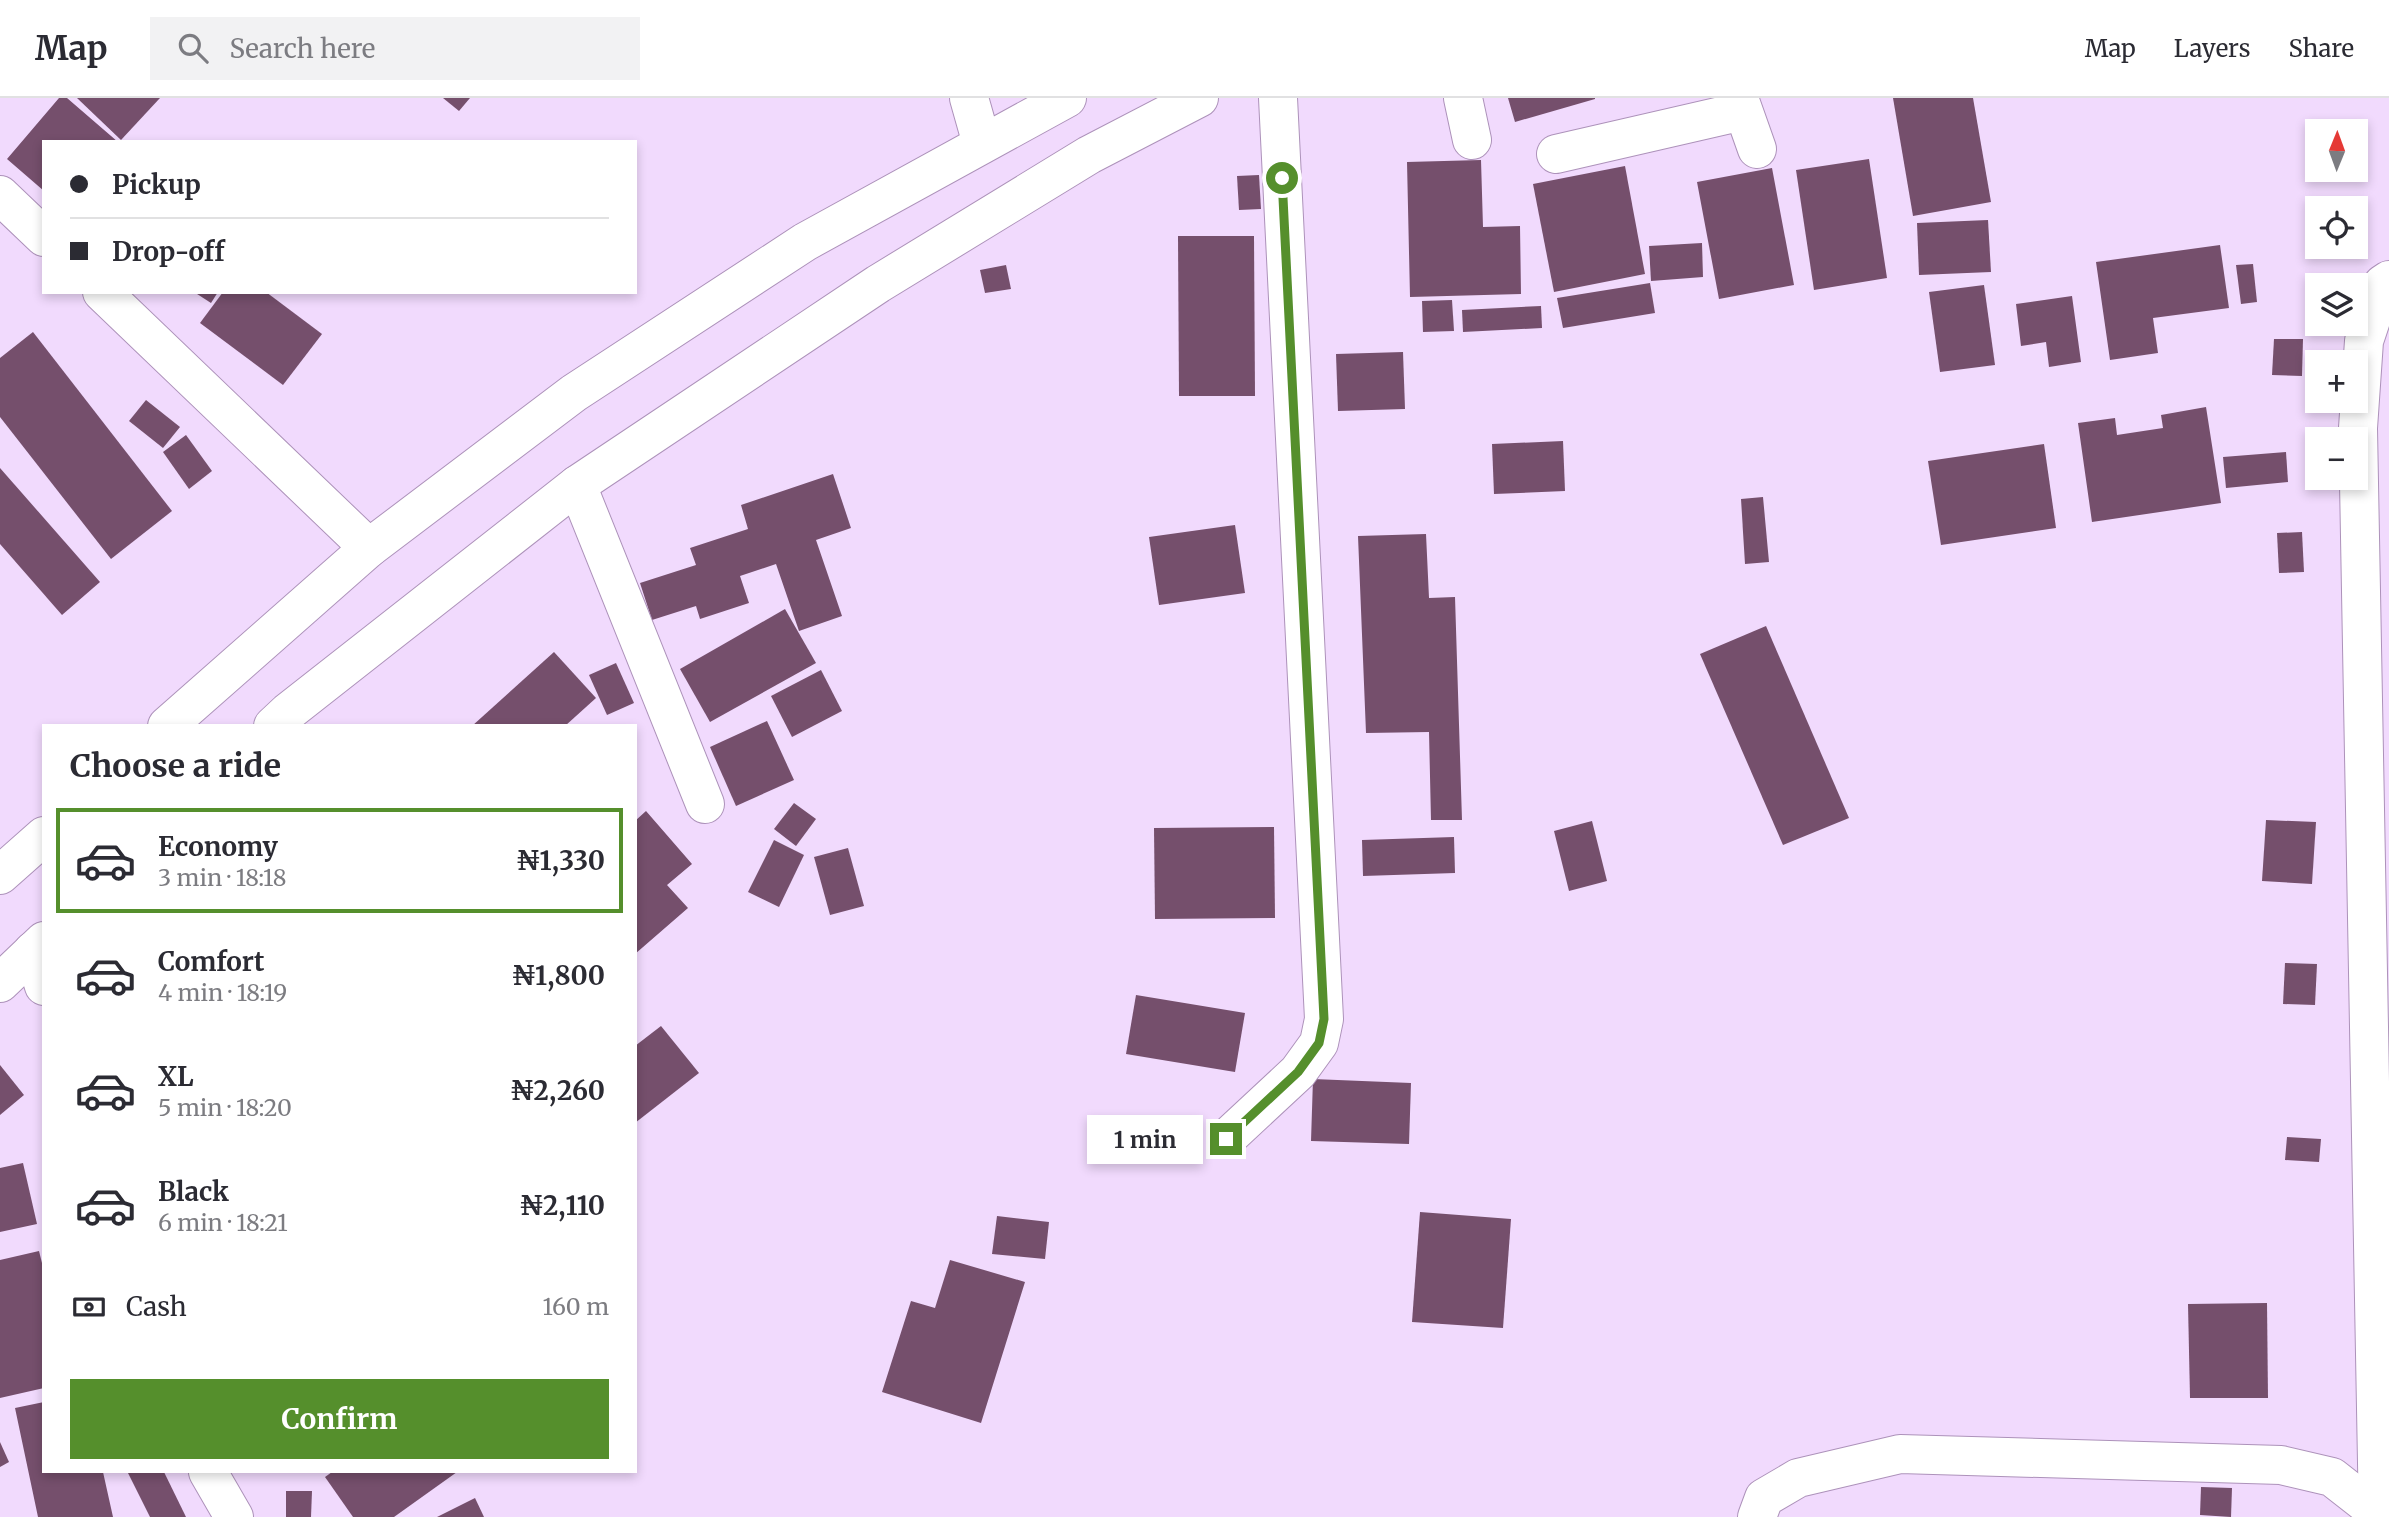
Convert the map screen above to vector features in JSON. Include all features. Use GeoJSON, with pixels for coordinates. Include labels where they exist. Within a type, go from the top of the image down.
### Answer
{"type":"FeatureCollection","features":[{"type":"Feature","properties":{"kind":"street"},"geometry":{"type":"LineString","coordinates":[[969,98],[982,144]]}},
{"type":"Feature","properties":{"kind":"street"},"geometry":{"type":"LineString","coordinates":[[169,724],[369,548],[573,393],[805,242],[1067,98]]}},
{"type":"Feature","properties":{"kind":"street"},"geometry":{"type":"LineString","coordinates":[[285,721],[577,485],[878,284],[1089,155],[1199,98]]}},
{"type":"Feature","properties":{"kind":"street"},"geometry":{"type":"LineString","coordinates":[[1226,1139],[1298,1072],[1319,1043],[1324,1019],[1278,98]]}},
{"type":"Feature","properties":{"kind":"street"},"geometry":{"type":"LineString","coordinates":[[1463,98],[1472,140]]}},
{"type":"Feature","properties":{"kind":"street"},"geometry":{"type":"LineString","coordinates":[[1556,155],[1741,105],[1757,149]]}},
{"type":"Feature","properties":{"kind":"street"},"geometry":{"type":"LineString","coordinates":[[0,195],[42,235]]}},
{"type":"Feature","properties":{"kind":"street"},"geometry":{"type":"LineString","coordinates":[[2382,1514],[2358,428],[2364,341],[2383,284],[2389,280]]}},
{"type":"Feature","properties":{"kind":"street"},"geometry":{"type":"LineString","coordinates":[[104,294],[369,548]]}},
{"type":"Feature","properties":{"kind":"street"},"geometry":{"type":"LineString","coordinates":[[577,485],[705,804]]}},
{"type":"Feature","properties":{"kind":"street"},"geometry":{"type":"LineString","coordinates":[[0,875],[42,838]]}},
{"type":"Feature","properties":{"kind":"street"},"geometry":{"type":"LineString","coordinates":[[0,983],[40,959]]}},
{"type":"Feature","properties":{"kind":"street"},"geometry":{"type":"LineString","coordinates":[[1757,1517],[1764,1499],[1798,1478],[1900,1454],[2281,1465],[2332,1477],[2382,1514]]}},
{"type":"Feature","properties":{"kind":"street"},"geometry":{"type":"LineString","coordinates":[[209,1473],[234,1517]]}},
{"type":"Feature","properties":{"kind":"building"},"geometry":{"type":"Polygon","coordinates":[[[59,98],[67,98],[116,140],[42,140],[42,189],[7,159],[59,98]]]}},
{"type":"Feature","properties":{"kind":"building"},"geometry":{"type":"Polygon","coordinates":[[[77,98],[160,98],[121,140],[77,98]]]}},
{"type":"Feature","properties":{"kind":"building"},"geometry":{"type":"Polygon","coordinates":[[[443,98],[470,98],[459,111],[443,98]]]}},
{"type":"Feature","properties":{"kind":"building"},"geometry":{"type":"Polygon","coordinates":[[[1508,98],[1595,98],[1595,99],[1515,122],[1508,98]]]}},
{"type":"Feature","properties":{"kind":"building"},"geometry":{"type":"Polygon","coordinates":[[[1893,98],[1973,98],[1991,202],[1913,216],[1893,98]]]}},
{"type":"Feature","properties":{"kind":"building"},"geometry":{"type":"Polygon","coordinates":[[[1869,159],[1887,278],[1814,290],[1796,170],[1869,159]]]}},
{"type":"Feature","properties":{"kind":"building"},"geometry":{"type":"Polygon","coordinates":[[[1481,160],[1483,227],[1520,226],[1521,294],[1410,297],[1407,162],[1481,160]]]}},
{"type":"Feature","properties":{"kind":"building"},"geometry":{"type":"Polygon","coordinates":[[[1625,166],[1645,274],[1554,292],[1533,184],[1625,166]]]}},
{"type":"Feature","properties":{"kind":"building"},"geometry":{"type":"Polygon","coordinates":[[[1772,168],[1794,285],[1719,299],[1697,182],[1772,168]]]}},
{"type":"Feature","properties":{"kind":"building"},"geometry":{"type":"Polygon","coordinates":[[[1259,175],[1261,209],[1239,210],[1237,176],[1259,175]]]}},
{"type":"Feature","properties":{"kind":"building"},"geometry":{"type":"Polygon","coordinates":[[[1988,220],[1991,272],[1919,275],[1917,223],[1988,220]]]}},
{"type":"Feature","properties":{"kind":"building"},"geometry":{"type":"Polygon","coordinates":[[[1178,236],[1254,236],[1255,396],[1179,396],[1178,236]]]}},
{"type":"Feature","properties":{"kind":"building"},"geometry":{"type":"Polygon","coordinates":[[[1702,243],[1703,277],[1651,281],[1649,246],[1702,243]]]}},
{"type":"Feature","properties":{"kind":"building"},"geometry":{"type":"Polygon","coordinates":[[[2220,245],[2229,308],[2153,318],[2158,353],[2110,360],[2096,262],[2220,245]]]}},
{"type":"Feature","properties":{"kind":"building"},"geometry":{"type":"Polygon","coordinates":[[[2253,264],[2257,302],[2241,304],[2236,265],[2253,264]]]}},
{"type":"Feature","properties":{"kind":"building"},"geometry":{"type":"Polygon","coordinates":[[[1006,265],[1011,289],[985,293],[980,270],[1006,265]]]}},
{"type":"Feature","properties":{"kind":"building"},"geometry":{"type":"Polygon","coordinates":[[[1650,283],[1655,313],[1563,328],[1557,298],[1650,283]]]}},
{"type":"Feature","properties":{"kind":"building"},"geometry":{"type":"Polygon","coordinates":[[[1984,285],[1995,365],[1940,372],[1929,292],[1984,285]]]}},
{"type":"Feature","properties":{"kind":"building"},"geometry":{"type":"Polygon","coordinates":[[[197,294],[217,294],[211,303],[197,294]]]}},
{"type":"Feature","properties":{"kind":"building"},"geometry":{"type":"Polygon","coordinates":[[[222,294],[269,294],[322,334],[283,385],[200,323],[222,294]]]}},
{"type":"Feature","properties":{"kind":"building"},"geometry":{"type":"Polygon","coordinates":[[[2072,296],[2081,362],[2049,367],[2046,342],[2021,346],[2016,304],[2072,296]]]}},
{"type":"Feature","properties":{"kind":"building"},"geometry":{"type":"Polygon","coordinates":[[[1452,300],[1454,331],[1423,332],[1422,301],[1452,300]]]}},
{"type":"Feature","properties":{"kind":"building"},"geometry":{"type":"Polygon","coordinates":[[[1541,306],[1542,328],[1463,332],[1462,310],[1541,306]]]}},
{"type":"Feature","properties":{"kind":"building"},"geometry":{"type":"Polygon","coordinates":[[[33,332],[172,511],[111,559],[0,417],[0,358],[33,332]]]}},
{"type":"Feature","properties":{"kind":"building"},"geometry":{"type":"Polygon","coordinates":[[[2274,339],[2303,339],[2302,376],[2272,375],[2274,339]]]}},
{"type":"Feature","properties":{"kind":"building"},"geometry":{"type":"Polygon","coordinates":[[[1403,352],[1405,409],[1338,411],[1336,354],[1403,352]]]}},
{"type":"Feature","properties":{"kind":"building"},"geometry":{"type":"Polygon","coordinates":[[[146,400],[180,427],[163,448],[129,421],[146,400]]]}},
{"type":"Feature","properties":{"kind":"building"},"geometry":{"type":"Polygon","coordinates":[[[2206,407],[2221,503],[2092,522],[2078,423],[2115,418],[2117,435],[2163,428],[2161,415],[2206,407]]]}},
{"type":"Feature","properties":{"kind":"building"},"geometry":{"type":"Polygon","coordinates":[[[186,435],[212,471],[189,489],[163,452],[186,435]]]}},
{"type":"Feature","properties":{"kind":"building"},"geometry":{"type":"Polygon","coordinates":[[[1563,441],[1565,491],[1494,494],[1492,444],[1563,441]]]}},
{"type":"Feature","properties":{"kind":"building"},"geometry":{"type":"Polygon","coordinates":[[[2044,444],[2056,528],[1941,545],[1928,461],[2044,444]]]}},
{"type":"Feature","properties":{"kind":"building"},"geometry":{"type":"Polygon","coordinates":[[[2286,452],[2288,482],[2226,488],[2223,457],[2286,452]]]}},
{"type":"Feature","properties":{"kind":"building"},"geometry":{"type":"Polygon","coordinates":[[[0,468],[100,582],[62,615],[0,544],[0,468]]]}},
{"type":"Feature","properties":{"kind":"building"},"geometry":{"type":"Polygon","coordinates":[[[833,474],[851,528],[816,540],[842,616],[799,631],[776,564],[740,576],[749,603],[700,619],[696,606],[652,620],[640,583],[696,565],[690,548],[748,529],[741,505],[833,474]]]}},
{"type":"Feature","properties":{"kind":"building"},"geometry":{"type":"Polygon","coordinates":[[[1763,497],[1769,562],[1745,564],[1741,499],[1763,497]]]}},
{"type":"Feature","properties":{"kind":"building"},"geometry":{"type":"Polygon","coordinates":[[[1235,525],[1245,593],[1159,605],[1149,537],[1235,525]]]}},
{"type":"Feature","properties":{"kind":"building"},"geometry":{"type":"Polygon","coordinates":[[[2302,532],[2304,572],[2279,573],[2277,533],[2302,532]]]}},
{"type":"Feature","properties":{"kind":"building"},"geometry":{"type":"Polygon","coordinates":[[[1426,534],[1429,598],[1455,597],[1462,820],[1431,820],[1429,732],[1366,733],[1358,536],[1426,534]]]}},
{"type":"Feature","properties":{"kind":"building"},"geometry":{"type":"Polygon","coordinates":[[[785,609],[816,663],[710,722],[680,669],[785,609]]]}},
{"type":"Feature","properties":{"kind":"building"},"geometry":{"type":"Polygon","coordinates":[[[1766,626],[1849,818],[1783,845],[1700,654],[1766,626]]]}},
{"type":"Feature","properties":{"kind":"building"},"geometry":{"type":"Polygon","coordinates":[[[554,652],[596,698],[567,724],[474,724],[554,652]]]}},
{"type":"Feature","properties":{"kind":"building"},"geometry":{"type":"Polygon","coordinates":[[[616,663],[634,703],[607,715],[589,675],[616,663]]]}},
{"type":"Feature","properties":{"kind":"building"},"geometry":{"type":"Polygon","coordinates":[[[821,670],[842,711],[792,737],[771,696],[821,670]]]}},
{"type":"Feature","properties":{"kind":"building"},"geometry":{"type":"Polygon","coordinates":[[[767,721],[794,780],[736,806],[710,747],[767,721]]]}},
{"type":"Feature","properties":{"kind":"building"},"geometry":{"type":"Polygon","coordinates":[[[794,803],[816,819],[796,846],[774,829],[794,803]]]}},
{"type":"Feature","properties":{"kind":"building"},"geometry":{"type":"Polygon","coordinates":[[[646,811],[692,864],[667,885],[688,908],[637,952],[637,819],[646,811]]]}},
{"type":"Feature","properties":{"kind":"building"},"geometry":{"type":"Polygon","coordinates":[[[2266,820],[2316,822],[2312,884],[2262,881],[2266,820]]]}},
{"type":"Feature","properties":{"kind":"building"},"geometry":{"type":"Polygon","coordinates":[[[1592,821],[1607,881],[1569,891],[1554,831],[1592,821]]]}},
{"type":"Feature","properties":{"kind":"building"},"geometry":{"type":"Polygon","coordinates":[[[1274,827],[1275,918],[1155,919],[1154,828],[1274,827]]]}},
{"type":"Feature","properties":{"kind":"building"},"geometry":{"type":"Polygon","coordinates":[[[1454,837],[1455,873],[1363,876],[1362,840],[1454,837]]]}},
{"type":"Feature","properties":{"kind":"building"},"geometry":{"type":"Polygon","coordinates":[[[774,840],[804,855],[779,907],[748,892],[774,840]]]}},
{"type":"Feature","properties":{"kind":"building"},"geometry":{"type":"Polygon","coordinates":[[[848,848],[864,906],[830,915],[814,857],[848,848]]]}},
{"type":"Feature","properties":{"kind":"building"},"geometry":{"type":"Polygon","coordinates":[[[2285,963],[2317,964],[2315,1005],[2283,1004],[2285,963]]]}},
{"type":"Feature","properties":{"kind":"building"},"geometry":{"type":"Polygon","coordinates":[[[1136,995],[1245,1013],[1235,1072],[1126,1054],[1136,995]]]}},
{"type":"Feature","properties":{"kind":"building"},"geometry":{"type":"Polygon","coordinates":[[[661,1026],[699,1073],[637,1121],[637,1044],[661,1026]]]}},
{"type":"Feature","properties":{"kind":"building"},"geometry":{"type":"Polygon","coordinates":[[[0,1065],[24,1095],[0,1115],[0,1065]]]}},
{"type":"Feature","properties":{"kind":"building"},"geometry":{"type":"Polygon","coordinates":[[[1313,1079],[1411,1083],[1409,1144],[1311,1141],[1313,1079]]]}},
{"type":"Feature","properties":{"kind":"building"},"geometry":{"type":"Polygon","coordinates":[[[2287,1137],[2321,1139],[2319,1162],[2285,1160],[2287,1137]]]}},
{"type":"Feature","properties":{"kind":"building"},"geometry":{"type":"Polygon","coordinates":[[[23,1163],[37,1224],[0,1232],[0,1168],[23,1163]]]}},
{"type":"Feature","properties":{"kind":"building"},"geometry":{"type":"Polygon","coordinates":[[[1420,1212],[1511,1219],[1503,1328],[1412,1322],[1420,1212]]]}},
{"type":"Feature","properties":{"kind":"building"},"geometry":{"type":"Polygon","coordinates":[[[997,1216],[1049,1222],[1045,1259],[992,1254],[997,1216]]]}},
{"type":"Feature","properties":{"kind":"building"},"geometry":{"type":"Polygon","coordinates":[[[39,1251],[42,1263],[42,1388],[0,1398],[0,1260],[39,1251]]]}},
{"type":"Feature","properties":{"kind":"building"},"geometry":{"type":"Polygon","coordinates":[[[950,1260],[1025,1282],[981,1423],[882,1392],[911,1301],[935,1308],[950,1260]]]}},
{"type":"Feature","properties":{"kind":"building"},"geometry":{"type":"Polygon","coordinates":[[[2267,1303],[2268,1398],[2190,1398],[2188,1304],[2267,1303]]]}},
{"type":"Feature","properties":{"kind":"building"},"geometry":{"type":"Polygon","coordinates":[[[42,1402],[42,1473],[103,1473],[113,1517],[38,1517],[15,1408],[42,1402]]]}},
{"type":"Feature","properties":{"kind":"building"},"geometry":{"type":"Polygon","coordinates":[[[0,1442],[9,1462],[0,1467],[0,1442]]]}},
{"type":"Feature","properties":{"kind":"building"},"geometry":{"type":"Polygon","coordinates":[[[128,1473],[164,1473],[186,1517],[150,1517],[128,1473]]]}},
{"type":"Feature","properties":{"kind":"building"},"geometry":{"type":"Polygon","coordinates":[[[331,1473],[456,1473],[394,1517],[353,1517],[325,1477],[331,1473]]]}},
{"type":"Feature","properties":{"kind":"building"},"geometry":{"type":"Polygon","coordinates":[[[2201,1487],[2232,1488],[2231,1517],[2200,1515],[2201,1487]]]}},
{"type":"Feature","properties":{"kind":"building"},"geometry":{"type":"Polygon","coordinates":[[[286,1491],[312,1491],[311,1517],[286,1517],[286,1491]]]}},
{"type":"Feature","properties":{"kind":"building"},"geometry":{"type":"Polygon","coordinates":[[[475,1498],[484,1517],[437,1517],[475,1498]]]}},
{"type":"Feature","properties":{"kind":"route"},"geometry":{"type":"LineString","coordinates":[[1226,1139],[1298,1072],[1319,1043],[1324,1019],[1282,178]]}}]}
